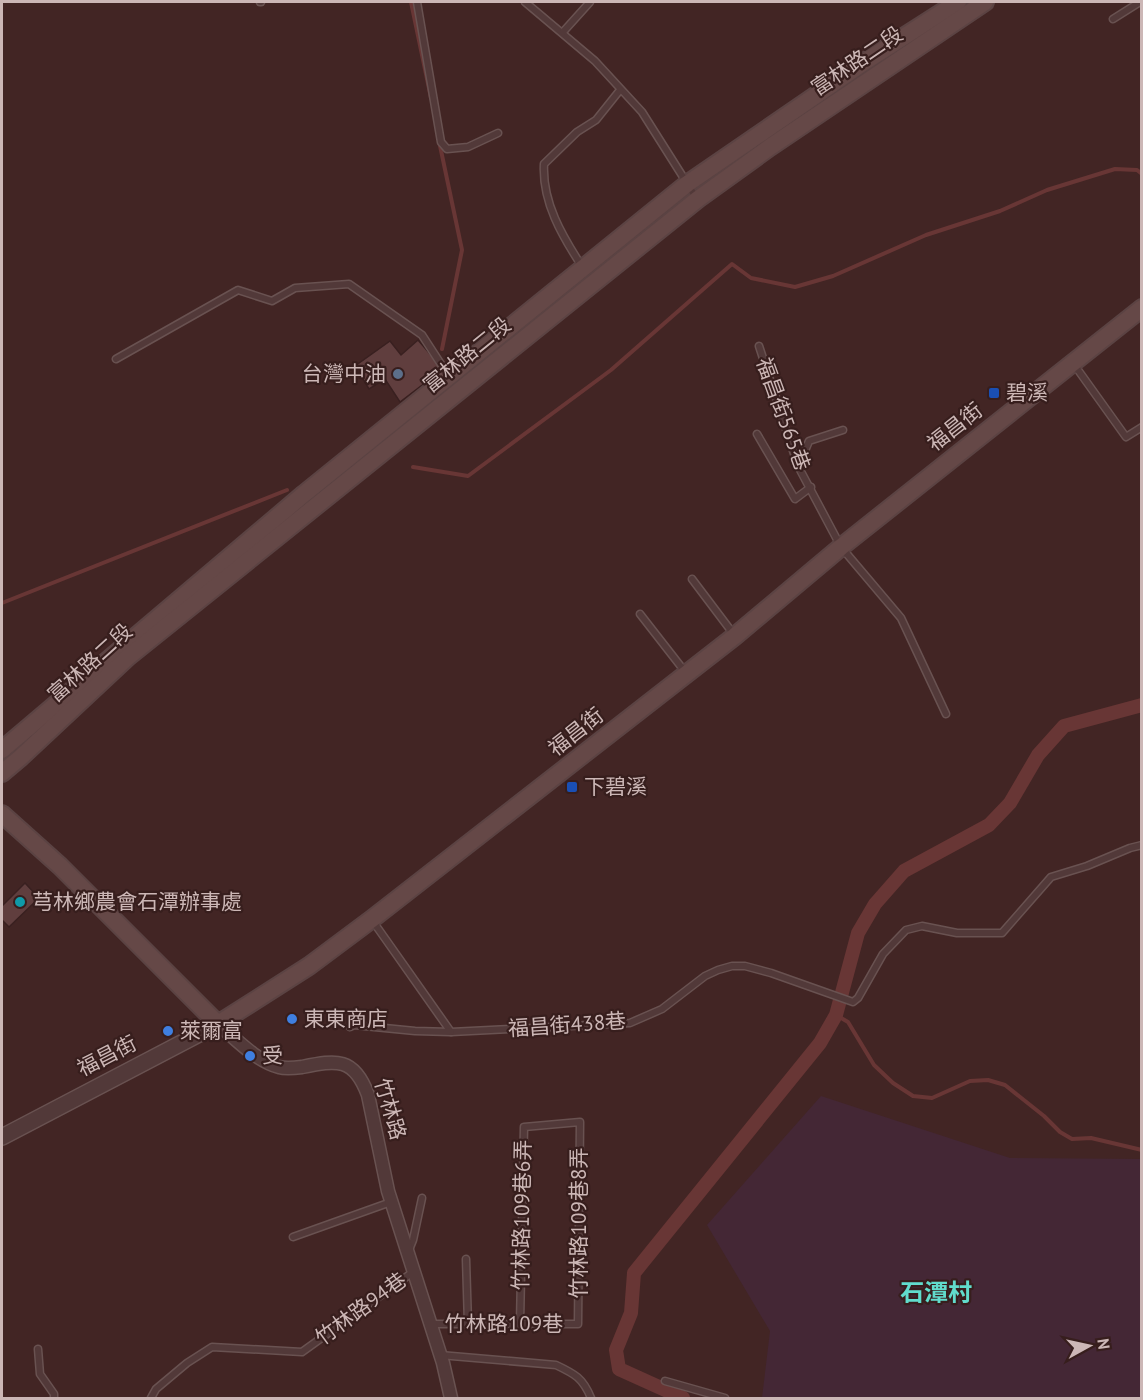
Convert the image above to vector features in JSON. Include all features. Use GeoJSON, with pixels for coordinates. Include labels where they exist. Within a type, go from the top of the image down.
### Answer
{"type":"FeatureCollection","features":[{"type":"Feature","properties":{"kind":"main road","name":"富林路二段"},"geometry":{"type":"LineString","coordinates":[[2,773],[128,657],[404,435],[453,384],[583,268],[687,184],[958,2]]}},
{"type":"Feature","properties":{"kind":"main road","name":"富林路二段"},"geometry":{"type":"LineString","coordinates":[[2,750],[304,494],[393,422],[453,384],[698,199],[985,2]]}},
{"type":"Feature","properties":{"kind":"main road"},"geometry":{"type":"LineString","coordinates":[[799,107],[810,120]]}},
{"type":"Feature","properties":{"kind":"main road","name":"福昌街"},"geometry":{"type":"LineString","coordinates":[[218,1024],[309,966],[372,919],[735,636],[841,547],[1142,308]]}},
{"type":"Feature","properties":{"kind":"main road","name":"竹林路"},"geometry":{"type":"LineString","coordinates":[[2,814],[60,866],[218,1024]]}},
{"type":"Feature","properties":{"kind":"street"},"geometry":{"type":"LineString","coordinates":[[393,422],[404,435]]}},
{"type":"Feature","properties":{"kind":"street","name":"福昌街"},"geometry":{"type":"LineString","coordinates":[[2,1137],[218,1024]]}},
{"type":"Feature","properties":{"kind":"street","name":"竹林路"},"geometry":{"type":"LineString","coordinates":[[218,1024],[262,1059],[279,1067],[291,1069],[332,1062],[344,1063],[363,1082],[368,1095],[391,1202],[441,1359],[450,1398]]}},
{"type":"Feature","properties":{"kind":"lane"},"geometry":{"type":"LineString","coordinates":[[417,2],[441,142],[447,148],[468,147],[498,133]]}},
{"type":"Feature","properties":{"kind":"lane"},"geometry":{"type":"LineString","coordinates":[[525,2],[595,61],[642,112],[698,199]]}},
{"type":"Feature","properties":{"kind":"lane"},"geometry":{"type":"LineString","coordinates":[[563,32],[590,2]]}},
{"type":"Feature","properties":{"kind":"lane"},"geometry":{"type":"LineString","coordinates":[[1113,19],[1140,2]]}},
{"type":"Feature","properties":{"kind":"lane"},"geometry":{"type":"LineString","coordinates":[[583,268],[560,232],[543,182],[543,164],[577,132],[596,120],[620,90]]}},
{"type":"Feature","properties":{"kind":"lane"},"geometry":{"type":"LineString","coordinates":[[116,359],[238,290],[272,301],[295,288],[349,284],[422,335],[453,384]]}},
{"type":"Feature","properties":{"kind":"lane","name":"福昌街565巷"},"geometry":{"type":"LineString","coordinates":[[759,346],[798,466],[841,547],[901,618],[946,714]]}},
{"type":"Feature","properties":{"kind":"lane"},"geometry":{"type":"LineString","coordinates":[[1073,362],[1126,437],[1142,427]]}},
{"type":"Feature","properties":{"kind":"lane"},"geometry":{"type":"LineString","coordinates":[[798,466],[809,441],[843,430]]}},
{"type":"Feature","properties":{"kind":"lane"},"geometry":{"type":"LineString","coordinates":[[757,434],[795,499],[811,487]]}},
{"type":"Feature","properties":{"kind":"lane"},"geometry":{"type":"LineString","coordinates":[[692,579],[735,636]]}},
{"type":"Feature","properties":{"kind":"lane"},"geometry":{"type":"LineString","coordinates":[[640,614],[687,674]]}},
{"type":"Feature","properties":{"kind":"lane","name":"福昌街438巷"},"geometry":{"type":"LineString","coordinates":[[350,1027],[354,1025],[452,1032],[630,1023],[662,1009],[705,976],[732,966],[745,966],[853,1002],[858,998],[883,954],[906,930],[922,926],[957,933],[1002,933],[1051,877],[1142,845]]}},
{"type":"Feature","properties":{"kind":"lane"},"geometry":{"type":"LineString","coordinates":[[372,919],[452,1032]]}},
{"type":"Feature","properties":{"kind":"lane","name":"竹林路109巷8弄"},"geometry":{"type":"LineString","coordinates":[[578,1323],[579,1122]]}},
{"type":"Feature","properties":{"kind":"lane","name":"竹林路109巷6弄"},"geometry":{"type":"LineString","coordinates":[[520,1324],[524,1127],[579,1122]]}},
{"type":"Feature","properties":{"kind":"lane"},"geometry":{"type":"LineString","coordinates":[[407,1253],[413,1240],[422,1198]]}},
{"type":"Feature","properties":{"kind":"lane"},"geometry":{"type":"LineString","coordinates":[[293,1237],[391,1202]]}},
{"type":"Feature","properties":{"kind":"lane"},"geometry":{"type":"LineString","coordinates":[[466,1259],[468,1324]]}},
{"type":"Feature","properties":{"kind":"lane","name":"竹林路94巷"},"geometry":{"type":"LineString","coordinates":[[151,1398],[156,1389],[187,1363],[212,1347],[302,1352],[413,1272]]}},
{"type":"Feature","properties":{"kind":"lane","name":"竹林路109巷"},"geometry":{"type":"LineString","coordinates":[[429,1324],[578,1323]]}},
{"type":"Feature","properties":{"kind":"lane"},"geometry":{"type":"LineString","coordinates":[[38,1349],[40,1374],[54,1394],[54,1398]]}},
{"type":"Feature","properties":{"kind":"lane"},"geometry":{"type":"LineString","coordinates":[[441,1359],[556,1365],[573,1373],[585,1384],[591,1398]]}},
{"type":"Feature","properties":{"kind":"lane"},"geometry":{"type":"LineString","coordinates":[[665,1381],[725,1398]]}},
{"type":"Feature","properties":{"kind":"shaded area"},"geometry":{"type":"Polygon","coordinates":[[[821,1096],[1010,1158],[1141,1159],[1141,1398],[762,1398],[770,1331],[707,1225],[821,1096]]]}},
{"type":"Feature","properties":{"kind":"building","name":"台灣中油"},"geometry":{"type":"Polygon","coordinates":[[[418,340],[443,369],[400,402],[385,379],[369,389],[355,366],[390,341],[401,355],[418,340]]]}},
{"type":"Feature","properties":{"kind":"building","name":"芎林鄉農會石潭辦事處"},"geometry":{"type":"Polygon","coordinates":[[[25,883],[39,898],[9,927],[2,920],[2,906],[25,883]]]}},
{"type":"Feature","properties":{"kind":"waterway"},"geometry":{"type":"LineString","coordinates":[[411,2],[431,98]]}},
{"type":"Feature","properties":{"kind":"waterway"},"geometry":{"type":"LineString","coordinates":[[439,141],[462,250],[442,349]]}},
{"type":"Feature","properties":{"kind":"waterway"},"geometry":{"type":"LineString","coordinates":[[413,467],[468,476],[611,370],[732,264],[751,278],[795,287],[833,276],[926,235],[1000,211],[1047,190],[1115,169],[1137,170],[1142,174]]}},
{"type":"Feature","properties":{"kind":"waterway"},"geometry":{"type":"LineString","coordinates":[[2,603],[287,490]]}},
{"type":"Feature","properties":{"kind":"waterway"},"geometry":{"type":"LineString","coordinates":[[683,1398],[619,1369],[616,1350],[631,1313],[634,1273],[820,1043],[836,1015],[858,933],[875,904],[904,871],[989,825],[1010,803],[1038,755],[1064,726],[1142,705]]}},
{"type":"Feature","properties":{"kind":"waterway"},"geometry":{"type":"LineString","coordinates":[[836,1015],[848,1022],[874,1065],[893,1083],[913,1096],[932,1098],[970,1081],[988,1080],[1005,1085],[1060,1132],[1072,1139],[1091,1138],[1142,1150]]}},
{"type":"Feature","properties":{"kind":"place","name":"台灣中油"},"geometry":{"type":"Point","coordinates":[398,374]}},
{"type":"Feature","properties":{"kind":"place","name":"碧溪"},"geometry":{"type":"Point","coordinates":[994,393]}},
{"type":"Feature","properties":{"kind":"place","name":"下碧溪"},"geometry":{"type":"Point","coordinates":[572,787]}},
{"type":"Feature","properties":{"kind":"place","name":"芎林鄉農會石潭辦事處"},"geometry":{"type":"Point","coordinates":[20,902]}},
{"type":"Feature","properties":{"kind":"place","name":"東東商店"},"geometry":{"type":"Point","coordinates":[292,1019]}},
{"type":"Feature","properties":{"kind":"place","name":"萊爾富"},"geometry":{"type":"Point","coordinates":[168,1031]}},
{"type":"Feature","properties":{"kind":"place","name":"受"},"geometry":{"type":"Point","coordinates":[250,1056]}},
{"type":"Feature","properties":{"kind":"district","name":"石潭村"},"geometry":{"type":"Point","coordinates":[936,1293]}}]}
